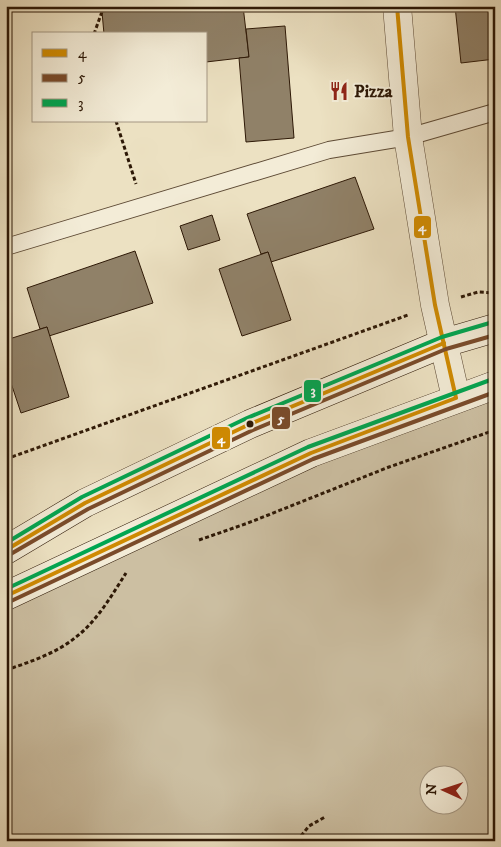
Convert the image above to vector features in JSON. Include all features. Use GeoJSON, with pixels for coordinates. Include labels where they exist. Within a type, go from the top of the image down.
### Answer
{"type":"FeatureCollection","features":[{"type":"Feature","properties":{"kind":"main road"},"geometry":{"type":"LineString","coordinates":[[397,6],[408,137],[435,305],[456,398]]}},
{"type":"Feature","properties":{"kind":"main road"},"geometry":{"type":"LineString","coordinates":[[6,550],[85,503],[250,424],[444,343],[495,328]]}},
{"type":"Feature","properties":{"kind":"main road"},"geometry":{"type":"LineString","coordinates":[[6,596],[311,453],[495,385]]}},
{"type":"Feature","properties":{"kind":"lane"},"geometry":{"type":"LineString","coordinates":[[6,247],[329,150],[408,137],[495,112]]}},
{"type":"Feature","properties":{"kind":"path"},"geometry":{"type":"LineString","coordinates":[[95,32],[104,6]]}},
{"type":"Feature","properties":{"kind":"path"},"geometry":{"type":"LineString","coordinates":[[116,122],[143,206]]}},
{"type":"Feature","properties":{"kind":"path"},"geometry":{"type":"LineString","coordinates":[[6,460],[435,305]]}},
{"type":"Feature","properties":{"kind":"path"},"geometry":{"type":"LineString","coordinates":[[195,541],[248,523],[389,467],[495,430]]}},
{"type":"Feature","properties":{"kind":"path"},"geometry":{"type":"LineString","coordinates":[[6,670],[37,660],[76,637],[107,603],[127,570]]}},
{"type":"Feature","properties":{"kind":"path"},"geometry":{"type":"LineString","coordinates":[[297,841],[309,826],[325,817]]}},
{"type":"Feature","properties":{"kind":"shaded area"},"geometry":{"type":"Polygon","coordinates":[[[495,385],[495,841],[6,841],[6,596],[495,385]]]}},
{"type":"Feature","properties":{"kind":"building"},"geometry":{"type":"Polygon","coordinates":[[[152,6],[243,6],[249,57],[208,62],[208,32],[104,32],[102,12],[152,6]]]}},
{"type":"Feature","properties":{"kind":"building"},"geometry":{"type":"Polygon","coordinates":[[[455,6],[495,6],[495,59],[461,63],[455,6]]]}},
{"type":"Feature","properties":{"kind":"building"},"geometry":{"type":"Polygon","coordinates":[[[285,26],[294,138],[246,142],[239,58],[249,57],[246,29],[285,26]]]}},
{"type":"Feature","properties":{"kind":"building"},"geometry":{"type":"Polygon","coordinates":[[[355,177],[374,229],[271,262],[268,252],[261,254],[247,214],[355,177]]]}},
{"type":"Feature","properties":{"kind":"building"},"geometry":{"type":"Polygon","coordinates":[[[212,215],[220,240],[188,250],[180,226],[212,215]]]}},
{"type":"Feature","properties":{"kind":"building"},"geometry":{"type":"Polygon","coordinates":[[[135,251],[153,303],[49,336],[47,327],[40,329],[27,288],[135,251]]]}},
{"type":"Feature","properties":{"kind":"building"},"geometry":{"type":"Polygon","coordinates":[[[268,252],[291,320],[242,336],[219,269],[268,252]]]}},
{"type":"Feature","properties":{"kind":"building"},"geometry":{"type":"Polygon","coordinates":[[[47,327],[69,397],[21,413],[6,368],[6,340],[47,327]]]}},
{"type":"Feature","properties":{"kind":"transit line","name":"4"},"geometry":{"type":"LineString","coordinates":[[6,596],[311,453],[456,398],[435,305],[408,137],[397,6]]}},
{"type":"Feature","properties":{"kind":"transit line","name":"3"},"geometry":{"type":"LineString","coordinates":[[6,543],[82,497],[247,418],[442,337],[493,322]]}},
{"type":"Feature","properties":{"kind":"transit line","name":"5"},"geometry":{"type":"LineString","coordinates":[[9,555],[88,509],[253,430],[446,349],[495,335]]}},
{"type":"Feature","properties":{"kind":"transit line","name":"4"},"geometry":{"type":"LineString","coordinates":[[6,550],[85,503],[250,424],[444,343]]}},
{"type":"Feature","properties":{"kind":"transit line","name":"3"},"geometry":{"type":"LineString","coordinates":[[6,589],[308,447],[493,379]]}},
{"type":"Feature","properties":{"kind":"transit line","name":"5"},"geometry":{"type":"LineString","coordinates":[[9,602],[313,459],[495,392]]}},
{"type":"Feature","properties":{"kind":"place","name":"Pizza"},"geometry":{"type":"Point","coordinates":[339,91]}}]}
